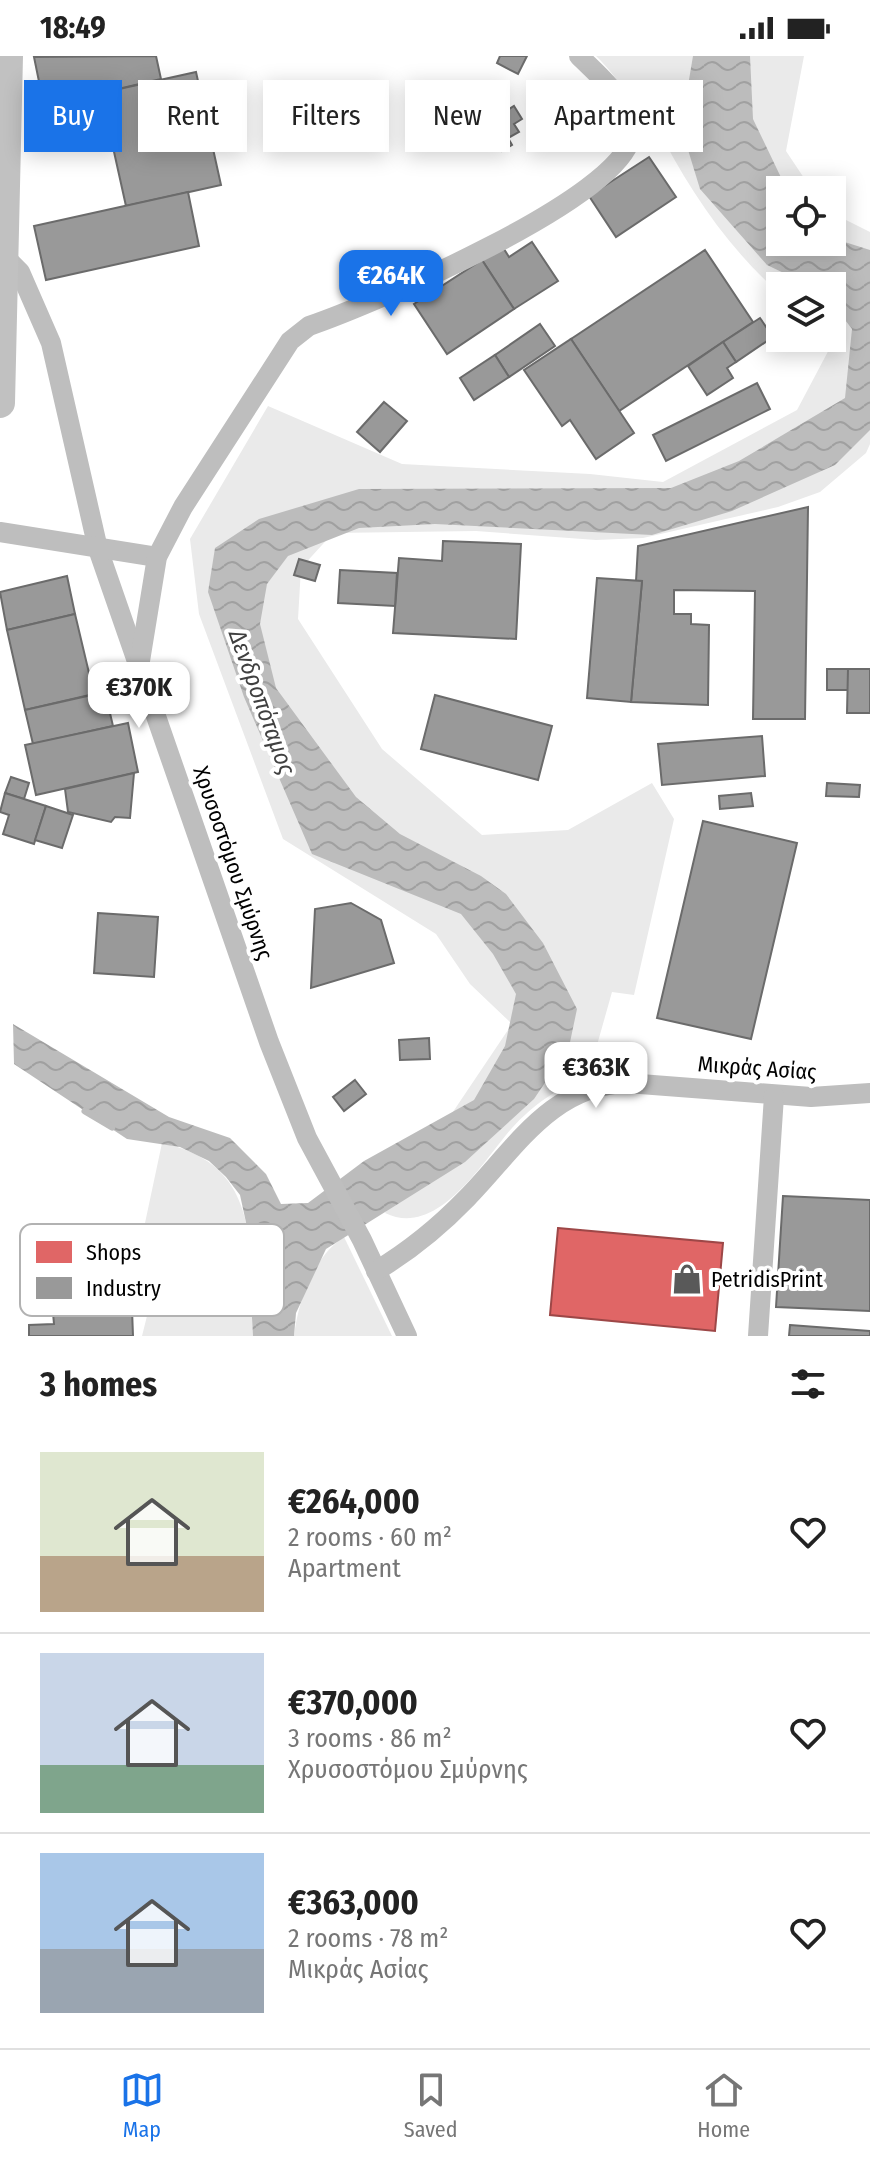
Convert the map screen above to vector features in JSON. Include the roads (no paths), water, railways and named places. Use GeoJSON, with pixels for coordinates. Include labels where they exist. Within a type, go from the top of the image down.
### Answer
{"type":"FeatureCollection","features":[{"type":"Feature","properties":{"kind":"street"},"geometry":{"type":"LineString","coordinates":[[0,403],[8,56]]}},
{"type":"Feature","properties":{"kind":"street"},"geometry":{"type":"LineString","coordinates":[[139,665],[157,557],[183,507],[279,355],[300,330],[452,266],[558,208],[616,167],[631,137],[629,116],[619,99],[579,56]]}},
{"type":"Feature","properties":{"kind":"street","name":"Χρυσοστόμου Σμύρνης"},"geometry":{"type":"LineString","coordinates":[[5,257],[20,272],[51,343],[98,549],[269,1042],[326,1177],[362,1240],[407,1336]]}},
{"type":"Feature","properties":{"kind":"street"},"geometry":{"type":"LineString","coordinates":[[0,532],[157,557]]}},
{"type":"Feature","properties":{"kind":"street","name":"Μικράς Ασίας"},"geometry":{"type":"LineString","coordinates":[[376,1271],[412,1249],[439,1226],[526,1131],[578,1093],[610,1084],[627,1083],[774,1096],[870,1093]]}},
{"type":"Feature","properties":{"kind":"street"},"geometry":{"type":"LineString","coordinates":[[758,1336],[774,1096]]}},
{"type":"Feature","properties":{"kind":"water","name":"Δενδροπόταμος"},"geometry":{"type":"Polygon","coordinates":[[[693,56],[750,56],[753,119],[780,176],[766,176],[766,256],[846,256],[846,242],[870,250],[870,430],[835,465],[732,511],[652,535],[435,524],[359,528],[288,556],[267,584],[260,624],[276,688],[356,797],[400,834],[481,876],[506,894],[543,943],[577,1009],[569,1047],[534,1099],[465,1162],[326,1249],[296,1313],[294,1336],[253,1336],[252,1316],[284,1316],[284,1224],[246,1224],[240,1195],[209,1161],[180,1147],[127,1139],[14,1064],[13,1024],[169,1117],[230,1138],[266,1174],[281,1204],[308,1203],[364,1161],[474,1100],[505,1046],[516,994],[493,954],[461,914],[312,854],[244,697],[208,592],[215,548],[259,519],[359,489],[671,488],[739,461],[845,398],[852,329],[846,321],[846,272],[782,272],[767,265],[700,189],[689,152],[703,152],[703,80],[689,80],[693,56]]]}},
{"type":"Feature","properties":{"kind":"waterway"},"geometry":{"type":"LineString","coordinates":[[85,1111],[112,1127]]}},
{"type":"Feature","properties":{"kind":"place","name":"PetridisPrint"},"geometry":{"type":"Point","coordinates":[687,1279]}}]}
